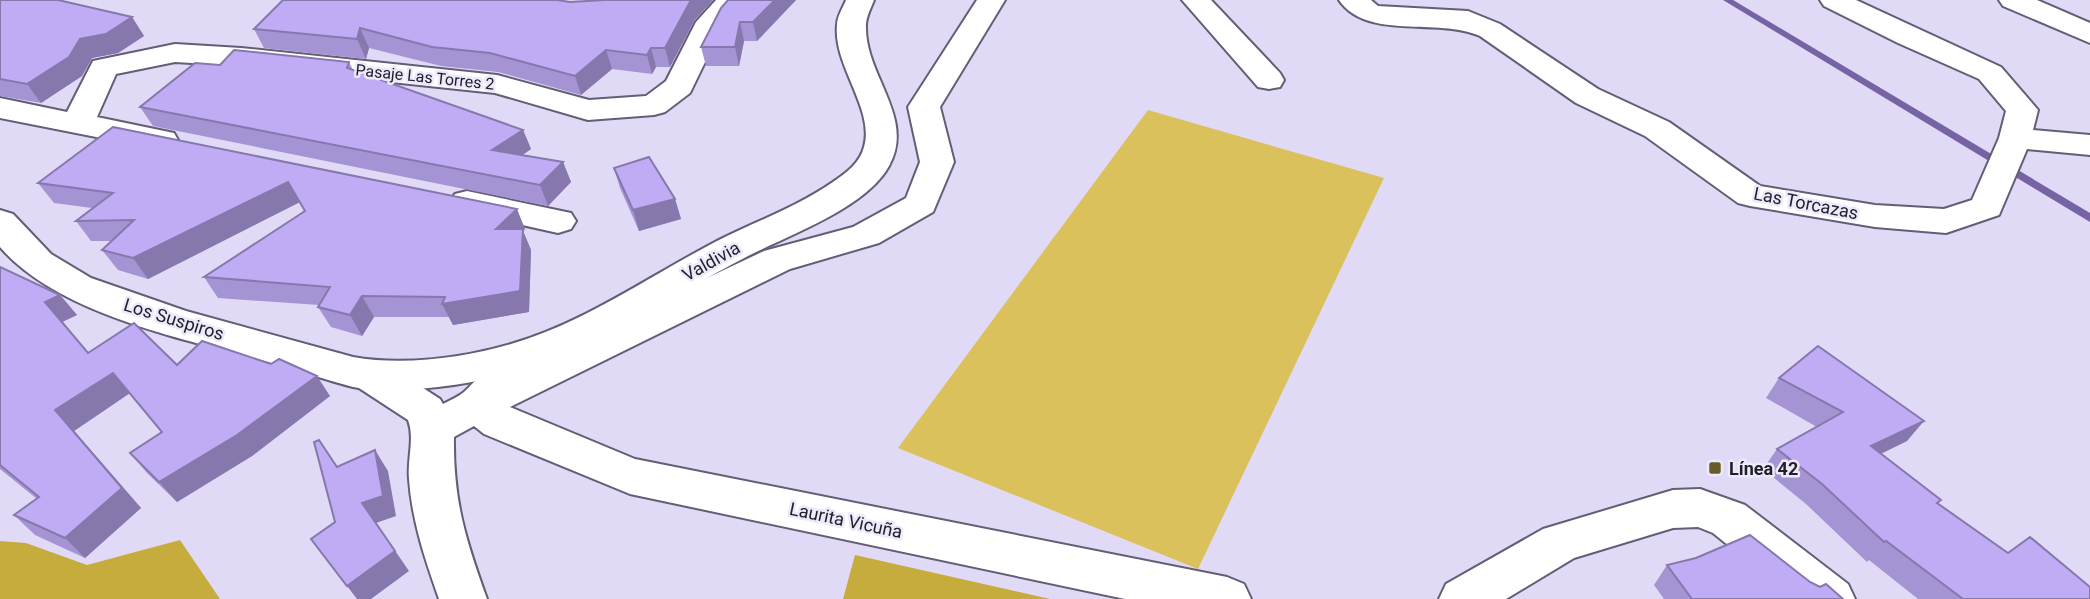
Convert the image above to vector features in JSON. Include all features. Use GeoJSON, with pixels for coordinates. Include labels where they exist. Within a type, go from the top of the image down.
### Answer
{"type":"FeatureCollection","features":[{"type":"Feature","properties":{"kind":"street","name":"Pasaje Las Torres 2"},"geometry":{"type":"LineString","coordinates":[[78,122],[104,66],[174,53],[241,57],[497,85],[588,110],[654,105],[679,86],[710,22],[732,0]]}},
{"type":"Feature","properties":{"kind":"street","name":"Valdivia"},"geometry":{"type":"LineString","coordinates":[[371,375],[445,372],[520,356],[627,308],[849,186],[871,167],[880,153],[882,136],[879,114],[858,72],[851,42],[850,18],[860,0]]}},
{"type":"Feature","properties":{"kind":"street"},"geometry":{"type":"LineString","coordinates":[[433,429],[477,405],[777,260],[866,235],[921,204],[937,162],[924,107],[991,0]]}},
{"type":"Feature","properties":{"kind":"street"},"geometry":{"type":"LineString","coordinates":[[1196,0],[1269,80]]}},
{"type":"Feature","properties":{"kind":"street","name":"Las Torcazas"},"geometry":{"type":"LineString","coordinates":[[1353,0],[1371,14],[1468,20],[1489,30],[1587,96],[1657,129],[1751,195],[1875,216],[1946,221],[1987,207],[2015,138],[2022,110],[1990,73],[1908,37],[1834,0]]}},
{"type":"Feature","properties":{"kind":"street"},"geometry":{"type":"LineString","coordinates":[[2013,0],[2090,34]]}},
{"type":"Feature","properties":{"kind":"street"},"geometry":{"type":"LineString","coordinates":[[0,108],[194,146]]}},
{"type":"Feature","properties":{"kind":"street"},"geometry":{"type":"LineString","coordinates":[[2015,138],[2090,145]]}},
{"type":"Feature","properties":{"kind":"street"},"geometry":{"type":"LineString","coordinates":[[437,196],[558,221]]}},
{"type":"Feature","properties":{"kind":"street","name":"Los Suspiros"},"geometry":{"type":"LineString","coordinates":[[0,222],[24,253],[68,283],[152,316],[371,375]]}},
{"type":"Feature","properties":{"kind":"street"},"geometry":{"type":"LineString","coordinates":[[477,405],[520,356]]}},
{"type":"Feature","properties":{"kind":"street"},"geometry":{"type":"LineString","coordinates":[[371,375],[425,410],[433,429],[431,477],[442,538],[463,599]]}},
{"type":"Feature","properties":{"kind":"street","name":"Laurita Vicuña"},"geometry":{"type":"LineString","coordinates":[[477,405],[510,427],[630,475],[1227,599]]}},
{"type":"Feature","properties":{"kind":"street"},"geometry":{"type":"LineString","coordinates":[[1462,599],[1560,542],[1673,509],[1700,508],[1729,519],[1831,599]]}},
{"type":"Feature","properties":{"kind":"shaded area"},"geometry":{"type":"Polygon","coordinates":[[[1148,110],[1384,178],[1198,569],[898,448],[1148,110]]]}},
{"type":"Feature","properties":{"kind":"shaded area"},"geometry":{"type":"Polygon","coordinates":[[[180,540],[220,599],[0,599],[0,541],[26,543],[87,565],[180,540]]]}},
{"type":"Feature","properties":{"kind":"shaded area"},"geometry":{"type":"Polygon","coordinates":[[[855,555],[1050,599],[843,599],[855,555]]]}},
{"type":"Feature","properties":{"kind":"building"},"geometry":{"type":"Polygon","coordinates":[[[0,0],[58,0],[132,17],[106,34],[80,39],[69,57],[27,84],[0,79],[0,0]]]}},
{"type":"Feature","properties":{"kind":"building"},"geometry":{"type":"Polygon","coordinates":[[[283,0],[691,0],[665,48],[651,48],[647,55],[606,50],[575,76],[490,53],[432,47],[360,28],[357,39],[254,29],[283,0]]]}},
{"type":"Feature","properties":{"kind":"building"},"geometry":{"type":"Polygon","coordinates":[[[728,0],[775,0],[753,22],[740,22],[735,47],[701,47],[721,8],[728,0]]]}},
{"type":"Feature","properties":{"kind":"building"},"geometry":{"type":"Polygon","coordinates":[[[234,50],[349,62],[347,68],[523,130],[492,150],[563,162],[540,185],[140,107],[195,63],[220,65],[234,50]]]}},
{"type":"Feature","properties":{"kind":"building"},"geometry":{"type":"Polygon","coordinates":[[[113,127],[517,209],[496,229],[523,229],[520,291],[442,304],[445,297],[362,296],[350,315],[318,307],[330,287],[204,277],[305,211],[288,182],[133,258],[102,250],[134,220],[76,221],[113,193],[38,183],[113,127]]]}},
{"type":"Feature","properties":{"kind":"building"},"geometry":{"type":"Polygon","coordinates":[[[649,157],[675,199],[633,210],[614,168],[649,157]]]}},
{"type":"Feature","properties":{"kind":"building"},"geometry":{"type":"Polygon","coordinates":[[[0,267],[60,295],[45,302],[88,353],[134,323],[177,365],[202,341],[271,364],[279,359],[317,376],[237,435],[159,482],[130,453],[162,432],[113,373],[55,410],[122,488],[65,538],[14,515],[39,497],[0,465],[0,267]]]}},
{"type":"Feature","properties":{"kind":"building"},"geometry":{"type":"Polygon","coordinates":[[[1818,346],[1924,421],[1871,446],[1941,500],[1937,503],[2008,553],[2030,537],[2090,587],[2090,599],[1963,599],[1884,542],[1822,484],[1777,449],[1843,412],[1779,378],[1818,346]]]}},
{"type":"Feature","properties":{"kind":"building"},"geometry":{"type":"Polygon","coordinates":[[[319,440],[337,467],[375,450],[383,496],[362,503],[395,551],[347,586],[311,539],[335,522],[314,442],[319,440]]]}},
{"type":"Feature","properties":{"kind":"building"},"geometry":{"type":"Polygon","coordinates":[[[1750,535],[1810,582],[1820,587],[1826,584],[1843,599],[1692,599],[1667,565],[1696,558],[1750,535]]]}},
{"type":"Feature","properties":{"kind":"waterway"},"geometry":{"type":"LineString","coordinates":[[1727,0],[2090,218]]}},
{"type":"Feature","properties":{"kind":"place","name":"Línea 42"},"geometry":{"type":"Point","coordinates":[1715,468]}}]}
